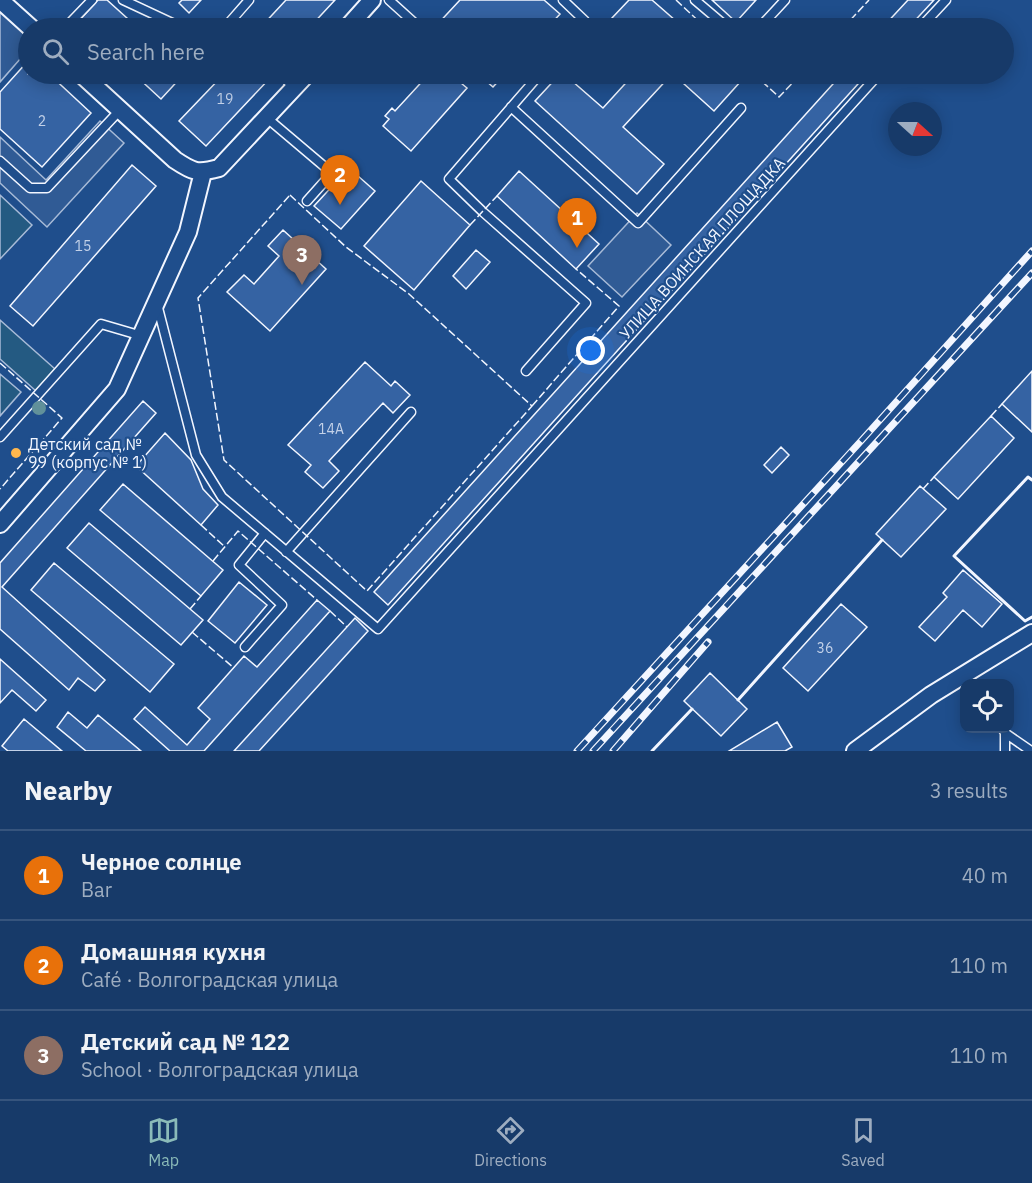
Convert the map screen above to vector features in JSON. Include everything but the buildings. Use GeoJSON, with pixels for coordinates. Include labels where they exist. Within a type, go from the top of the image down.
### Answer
{"type":"FeatureCollection","features":[{"type":"Feature","properties":{"kind":"street"},"geometry":{"type":"LineString","coordinates":[[0,0],[20,18]]}},
{"type":"Feature","properties":{"kind":"street"},"geometry":{"type":"LineString","coordinates":[[356,18],[372,0]]}},
{"type":"Feature","properties":{"kind":"street"},"geometry":{"type":"LineString","coordinates":[[92,84],[175,160],[188,169],[203,172],[219,168],[299,84]]}},
{"type":"Feature","properties":{"kind":"street"},"geometry":{"type":"LineString","coordinates":[[0,524],[117,388],[188,232],[203,172]]}},
{"type":"Feature","properties":{"kind":"street"},"geometry":{"type":"LineString","coordinates":[[969,679],[1032,633]]}},
{"type":"Feature","properties":{"kind":"street"},"geometry":{"type":"LineString","coordinates":[[855,751],[931,695],[960,683]]}},
{"type":"Feature","properties":{"kind":"lane"},"geometry":{"type":"LineString","coordinates":[[75,18],[92,0]]}},
{"type":"Feature","properties":{"kind":"lane"},"geometry":{"type":"LineString","coordinates":[[123,0],[162,18]]}},
{"type":"Feature","properties":{"kind":"lane"},"geometry":{"type":"LineString","coordinates":[[234,18],[249,0]]}},
{"type":"Feature","properties":{"kind":"lane"},"geometry":{"type":"LineString","coordinates":[[389,0],[409,18]]}},
{"type":"Feature","properties":{"kind":"lane"},"geometry":{"type":"LineString","coordinates":[[563,0],[582,18]]}},
{"type":"Feature","properties":{"kind":"lane"},"geometry":{"type":"LineString","coordinates":[[695,0],[716,18]]}},
{"type":"Feature","properties":{"kind":"lane"},"geometry":{"type":"LineString","coordinates":[[768,18],[785,0]]}},
{"type":"Feature","properties":{"kind":"lane"},"geometry":{"type":"LineString","coordinates":[[929,18],[946,0]]}},
{"type":"Feature","properties":{"kind":"lane"},"geometry":{"type":"LineString","coordinates":[[291,84],[295,88]]}},
{"type":"Feature","properties":{"kind":"lane"},"geometry":{"type":"LineString","coordinates":[[526,371],[586,303],[449,179],[531,84]]}},
{"type":"Feature","properties":{"kind":"lane","name":"УЛИЦА ВОИНСКАЯ ПЛОЩАДКА"},"geometry":{"type":"LineString","coordinates":[[286,552],[378,629],[870,84]]}},
{"type":"Feature","properties":{"kind":"lane"},"geometry":{"type":"LineString","coordinates":[[511,107],[638,223],[741,108]]}},
{"type":"Feature","properties":{"kind":"lane"},"geometry":{"type":"LineString","coordinates":[[0,161],[30,188],[47,188],[120,109]]}},
{"type":"Feature","properties":{"kind":"lane"},"geometry":{"type":"LineString","coordinates":[[267,118],[332,173],[307,201]]}},
{"type":"Feature","properties":{"kind":"lane"},"geometry":{"type":"LineString","coordinates":[[157,303],[196,454],[222,497],[286,552],[411,412]]}},
{"type":"Feature","properties":{"kind":"lane"},"geometry":{"type":"LineString","coordinates":[[0,437],[101,324],[142,336]]}},
{"type":"Feature","properties":{"kind":"lane"},"geometry":{"type":"LineString","coordinates":[[245,647],[282,605],[239,565],[265,533]]}},
{"type":"Feature","properties":{"kind":"lane"},"geometry":{"type":"LineString","coordinates":[[1004,733],[1005,751]]}},
{"type":"Feature","properties":{"kind":"lane"},"geometry":{"type":"LineString","coordinates":[[1007,733],[1031,751]]}},
{"type":"Feature","properties":{"kind":"shaded area"},"geometry":{"type":"Polygon","coordinates":[[[0,0],[18,18],[18,61],[0,82],[0,0]]]}},
{"type":"Feature","properties":{"kind":"shaded area"},"geometry":{"type":"Polygon","coordinates":[[[100,121],[124,143],[47,227],[0,183],[0,137],[46,180],[100,121]]]}},
{"type":"Feature","properties":{"kind":"shaded area"},"geometry":{"type":"Polygon","coordinates":[[[0,195],[32,225],[0,259],[0,195]]]}},
{"type":"Feature","properties":{"kind":"shaded area"},"geometry":{"type":"Polygon","coordinates":[[[637,213],[671,245],[622,297],[588,266],[637,213]]]}},
{"type":"Feature","properties":{"kind":"shaded area"},"geometry":{"type":"Polygon","coordinates":[[[0,320],[55,369],[36,391],[0,359],[0,320]]]}},
{"type":"Feature","properties":{"kind":"shaded area"},"geometry":{"type":"Polygon","coordinates":[[[0,374],[21,392],[0,416],[0,374]]]}},
{"type":"Feature","properties":{"kind":"railway"},"geometry":{"type":"LineString","coordinates":[[577,751],[1032,251]]}},
{"type":"Feature","properties":{"kind":"railway"},"geometry":{"type":"LineString","coordinates":[[593,751],[1032,273]]}},
{"type":"Feature","properties":{"kind":"railway"},"geometry":{"type":"LineString","coordinates":[[613,751],[708,642]]}},
{"type":"Feature","properties":{"kind":"fence"},"geometry":{"type":"LineString","coordinates":[[676,0],[695,18]]}},
{"type":"Feature","properties":{"kind":"fence"},"geometry":{"type":"LineString","coordinates":[[852,18],[869,0]]}},
{"type":"Feature","properties":{"kind":"fence"},"geometry":{"type":"LineString","coordinates":[[765,84],[779,97],[791,84]]}},
{"type":"Feature","properties":{"kind":"fence"},"geometry":{"type":"LineString","coordinates":[[290,195],[346,247],[409,294],[532,406],[367,591],[224,460],[198,298],[290,195]]}},
{"type":"Feature","properties":{"kind":"fence"},"geometry":{"type":"LineString","coordinates":[[470,225],[497,196]]}},
{"type":"Feature","properties":{"kind":"fence"},"geometry":{"type":"LineString","coordinates":[[532,406],[619,306],[576,269]]}},
{"type":"Feature","properties":{"kind":"fence"},"geometry":{"type":"LineString","coordinates":[[0,363],[62,418],[0,489]]}},
{"type":"Feature","properties":{"kind":"fence"},"geometry":{"type":"LineString","coordinates":[[991,416],[1002,404]]}},
{"type":"Feature","properties":{"kind":"fence"},"geometry":{"type":"LineString","coordinates":[[923,489],[934,477]]}},
{"type":"Feature","properties":{"kind":"fence"},"geometry":{"type":"LineString","coordinates":[[201,525],[225,547]]}},
{"type":"Feature","properties":{"kind":"fence"},"geometry":{"type":"LineString","coordinates":[[213,561],[238,531],[317,600]]}},
{"type":"Feature","properties":{"kind":"fence"},"geometry":{"type":"LineString","coordinates":[[190,609],[201,596]]}},
{"type":"Feature","properties":{"kind":"fence"},"geometry":{"type":"LineString","coordinates":[[330,611],[347,627]]}},
{"type":"Feature","properties":{"kind":"fence"},"geometry":{"type":"LineString","coordinates":[[192,632],[234,668]]}},
{"type":"Feature","properties":{"kind":"wall"},"geometry":{"type":"LineString","coordinates":[[1032,480],[1028,477],[954,556],[1025,621],[1032,617]]}},
{"type":"Feature","properties":{"kind":"wall"},"geometry":{"type":"LineString","coordinates":[[738,700],[882,540]]}},
{"type":"Feature","properties":{"kind":"wall"},"geometry":{"type":"LineString","coordinates":[[652,751],[692,709]]}},
{"type":"Feature","properties":{"kind":"place","name":"Домашняя кухня"},"geometry":{"type":"Point","coordinates":[340,205]}},
{"type":"Feature","properties":{"kind":"place","name":"Черное солнце"},"geometry":{"type":"Point","coordinates":[577,248]}},
{"type":"Feature","properties":{"kind":"place","name":"Детский сад № 122"},"geometry":{"type":"Point","coordinates":[302,285]}},
{"type":"Feature","properties":{"kind":"place","name":"Детский сад № 99 (корпус № 1)"},"geometry":{"type":"Point","coordinates":[16,453]}}]}
